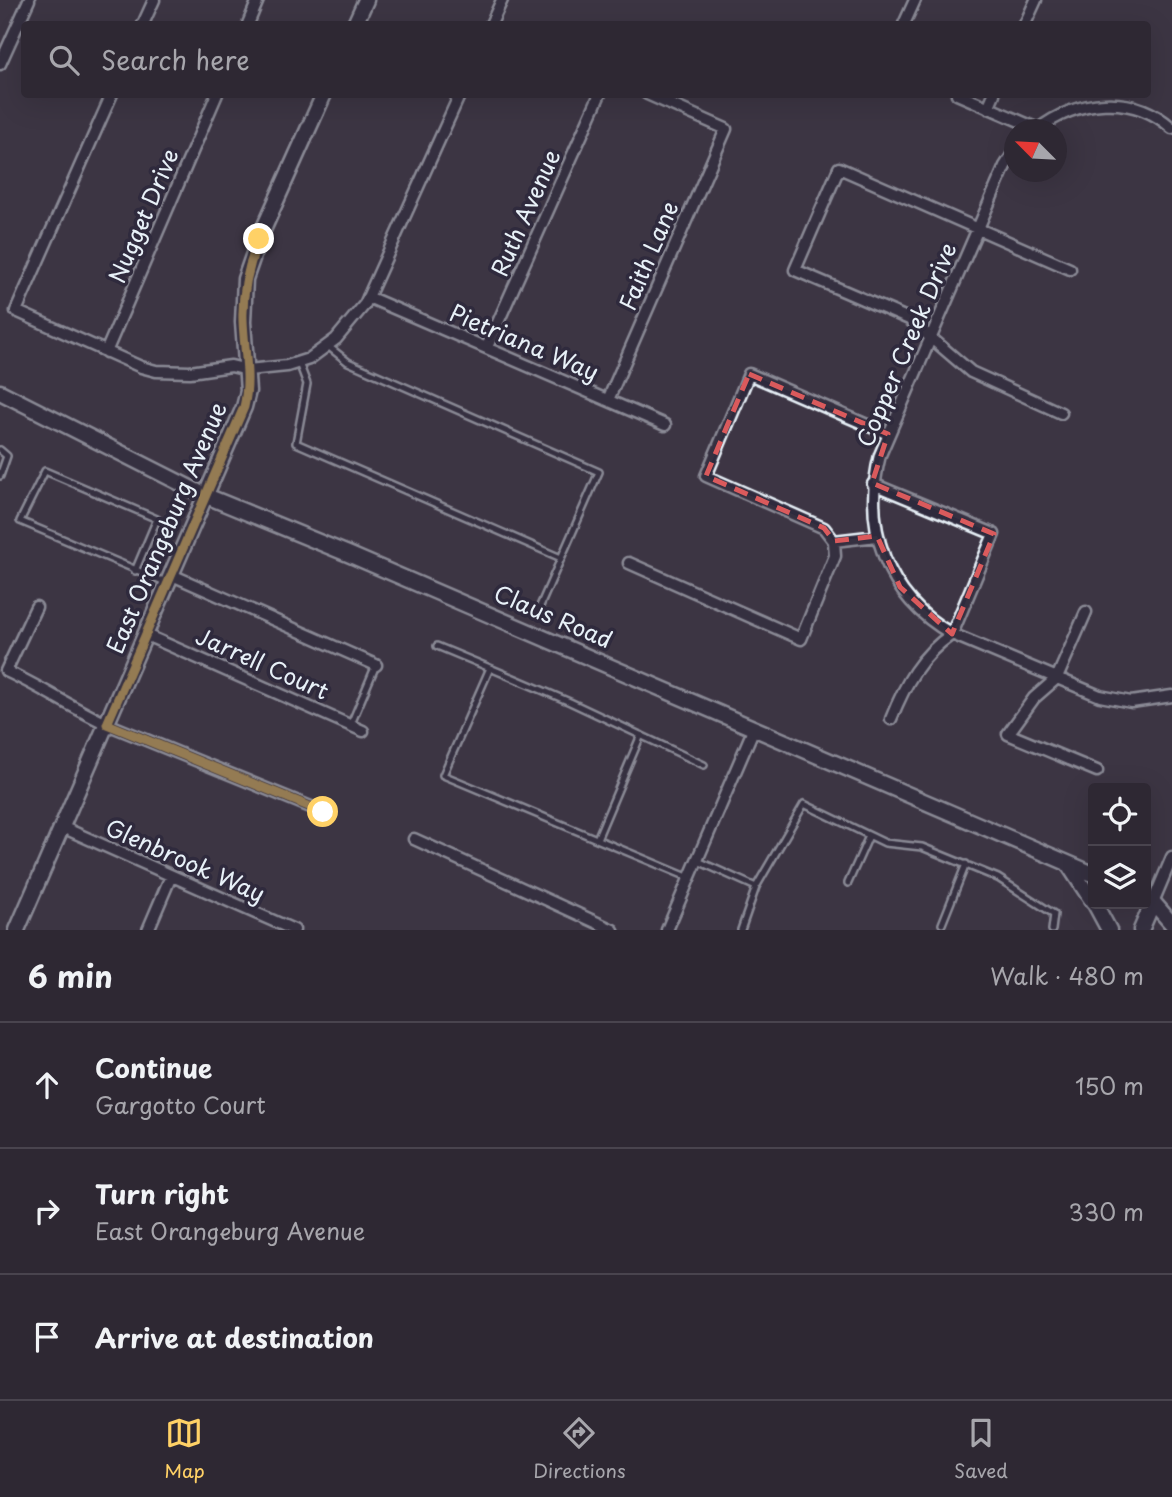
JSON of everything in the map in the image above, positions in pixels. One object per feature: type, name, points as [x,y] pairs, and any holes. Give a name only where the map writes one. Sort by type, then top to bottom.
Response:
[{"type":"main road","points":[[356,21],[366,0]]},
{"type":"main road","name":"East Orangeburg Avenue","points":[[17,930],[244,407],[248,391],[243,322],[245,279],[259,239],[322,98]]},
{"type":"main road","name":"Claus Road","points":[[0,392],[204,495],[1088,872]]},
{"type":"main road","points":[[1067,863],[1088,894]]},
{"type":"main road","points":[[1151,900],[1172,905]]},
{"type":"main road","points":[[1151,902],[1172,924]]},
{"type":"main road","points":[[1097,909],[1109,930]]},
{"type":"main road","points":[[1142,930],[1147,909]]},
{"type":"street","points":[[0,64],[29,0]]},
{"type":"street","points":[[144,21],[154,0]]},
{"type":"street","points":[[249,21],[258,0]]},
{"type":"street","points":[[492,21],[502,0]]},
{"type":"street","points":[[905,21],[915,0]]},
{"type":"street","points":[[1027,21],[1036,0]]},
{"type":"street","points":[[110,98],[16,311],[106,352],[156,371],[190,372],[231,366],[248,370],[299,363],[328,346],[355,319],[368,297],[458,98]]},
{"type":"street","name":"Nugget Drive","points":[[106,352],[215,98]]},
{"type":"street","name":"Ruth Avenue","points":[[487,347],[598,98]]},
{"type":"street","name":"Faith Lane","points":[[608,400],[726,129],[656,98]]},
{"type":"street","points":[[966,98],[1014,119]]},
{"type":"street","points":[[988,108],[992,98]]},
{"type":"street","points":[[1053,119],[1066,111],[1103,103],[1139,108],[1172,128]]},
{"type":"street","points":[[1061,413],[971,372],[909,319],[795,270],[839,168],[1070,270]]},
{"type":"street","name":"Copper Creek Drive","points":[[1004,173],[888,434],[873,484],[877,536],[882,555],[900,587],[930,620],[952,634],[1114,700],[1154,701],[1172,696]]},
{"type":"street","name":"Pietriana Way","points":[[368,297],[665,425]]},
{"type":"street","points":[[629,563],[801,639],[835,556],[834,541],[824,528],[706,476],[749,374],[888,434]]},
{"type":"street","points":[[873,484],[994,534],[952,634],[923,658],[912,673],[891,719]]},
{"type":"street","points":[[834,541],[877,536]]},
{"type":"street","points":[[170,579],[376,665]]},
{"type":"street","points":[[36,607],[6,671],[51,692],[79,711],[107,724],[323,812]]},
{"type":"street","points":[[1086,612],[1057,678],[1034,698],[1008,734],[1097,771]]},
{"type":"street","name":"Jarrell Court","points":[[146,635],[363,731]]},
{"type":"street","points":[[667,930],[754,728]]},
{"type":"street","name":"Glenbrook Way","points":[[62,827],[294,930]]},
{"type":"street","points":[[414,839],[613,930]]},
{"type":"street","points":[[1151,896],[1172,857]]},
{"type":"street","points":[[148,930],[171,876]]},
{"type":"lane","points":[[328,346],[348,362],[599,472],[537,613]]},
{"type":"lane","points":[[299,363],[307,384],[296,443],[561,558]]},
{"type":"lane","points":[[0,450],[7,456],[0,476]]},
{"type":"lane","points":[[135,571],[157,519],[45,471],[20,521],[135,571],[170,579]]},
{"type":"lane","points":[[437,646],[704,765]]},
{"type":"lane","points":[[351,724],[376,665]]},
{"type":"lane","points":[[490,668],[443,775],[690,878]]},
{"type":"lane","points":[[597,839],[641,735]]},
{"type":"lane","points":[[741,930],[756,887],[804,804],[885,843],[922,847],[998,878],[1054,914],[1052,930]]},
{"type":"lane","points":[[848,883],[869,836]]},
{"type":"lane","points":[[698,860],[756,887]]},
{"type":"lane","points":[[942,923],[966,864]]},
{"type":"highlighted area","points":[[749,374],[888,434],[872,483],[994,534],[952,634],[900,587],[877,536],[834,541],[824,528],[706,476]]},
{"type":"route","points":[[259,239],[245,279],[243,299],[248,370],[248,391],[244,407],[107,724],[323,812]]}]
